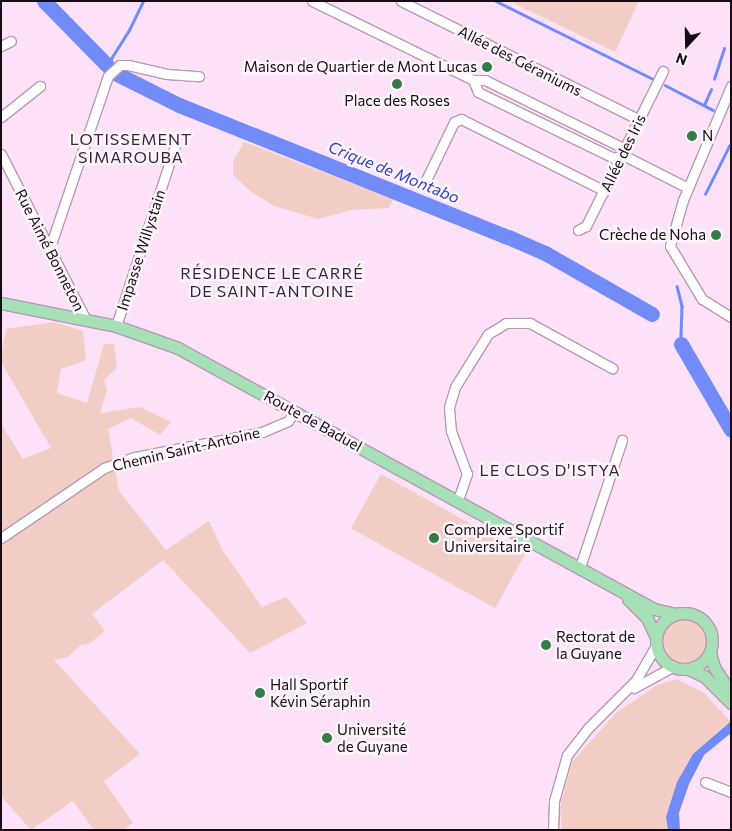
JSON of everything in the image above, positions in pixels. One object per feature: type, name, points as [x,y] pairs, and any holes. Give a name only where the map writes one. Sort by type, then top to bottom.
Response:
[{"type":"main road","name":"Route de Baduel","points":[[1,303],[116,326],[178,348],[580,566],[654,609],[675,614]]},
{"type":"main road","name":"Route de Baduel","points":[[607,582],[647,618],[656,642]]},
{"type":"main road","points":[[731,693],[714,667],[710,652],[712,637],[705,623],[696,616],[675,614],[664,620],[656,642],[662,659],[672,667],[688,669],[704,676],[731,703]]},
{"type":"main road","points":[[688,669],[701,663],[710,652]]},
{"type":"street","points":[[312,1],[472,80],[485,80],[620,146],[623,155],[688,188]]},
{"type":"street","name":"Allée des Géraniums","points":[[401,1],[640,120]]},
{"type":"street","points":[[1,46],[12,41]]},
{"type":"street","points":[[49,250],[108,76],[120,65],[128,65],[167,74],[199,76]]},
{"type":"street","name":"Allée des Iris","points":[[578,230],[586,226],[605,191],[663,71]]},
{"type":"street","points":[[472,80],[478,92],[614,158],[623,155]]},
{"type":"street","points":[[1,117],[40,86]]},
{"type":"street","points":[[731,86],[688,188],[670,246],[702,299],[731,317]]},
{"type":"street","points":[[426,180],[454,122],[460,119],[605,191]]},
{"type":"street","name":"Impasse Willystain","points":[[116,326],[175,146]]},
{"type":"street","name":"Rue Aimé Bonneton","points":[[3,160],[86,320]]},
{"type":"street","points":[[458,500],[467,474],[451,430],[449,407],[455,387],[488,334],[506,323],[530,323],[612,368]]},
{"type":"street","name":"Chemin Saint-Antoine","points":[[1,538],[104,468],[135,458],[262,432],[288,421],[295,411]]},
{"type":"street","points":[[580,566],[622,440]]},
{"type":"street","points":[[553,830],[559,777],[567,756],[580,737],[624,695],[642,673],[656,642]]},
{"type":"street","points":[[624,695],[672,667]]},
{"type":"street","points":[[704,782],[731,792]]},
{"type":"shaded area","points":[[509,1],[639,1],[615,52]]},
{"type":"shaded area","points":[[244,142],[393,199],[389,208],[351,210],[318,219],[274,206],[250,191],[233,175],[233,162]]},
{"type":"shaded area","points":[[55,322],[83,331],[86,360],[61,369],[57,393],[87,403],[104,344],[114,344],[117,368],[104,380],[107,390],[100,413],[140,407],[171,422],[160,435],[131,418],[108,429],[119,491],[166,550],[209,521],[223,551],[262,607],[286,597],[307,623],[250,653],[163,560],[92,614],[105,631],[89,644],[81,645],[68,657],[54,660],[140,754],[104,781],[133,823],[123,830],[94,830],[73,801],[31,830],[1,796],[1,424],[23,459],[51,448],[1,362],[1,357],[6,329]]},
{"type":"shaded area","name":"Complexe Sportif Universitaire","points":[[381,474],[525,554],[495,608],[351,528]]},
{"type":"shaded area","points":[[683,618],[696,622],[702,628],[706,641],[702,654],[696,660],[683,664],[670,660],[664,654],[660,641],[664,628],[670,622]]},
{"type":"shaded area","points":[[677,679],[703,692],[730,721],[693,754],[677,782],[666,817],[668,830],[562,830],[560,807],[572,762],[616,713],[657,685]]},
{"type":"water","points":[[731,721],[731,733],[704,755],[689,784],[679,813],[680,830],[668,830],[666,817],[677,782],[693,754]]},
{"type":"waterway","name":"Crique de Montabo","points":[[44,1],[107,65]]},
{"type":"waterway","points":[[107,65],[129,30],[143,1]]},
{"type":"waterway","points":[[496,1],[653,79]]},
{"type":"waterway","points":[[714,79],[724,49]]},
{"type":"waterway","name":"Crique de Montabo","points":[[117,74],[179,105],[545,253],[652,314]]},
{"type":"waterway","points":[[665,85],[713,110]]},
{"type":"waterway","points":[[704,105],[711,89]]},
{"type":"waterway","points":[[705,194],[729,146]]},
{"type":"waterway","points":[[677,286],[682,306],[681,344]]},
{"type":"waterway","name":"Crique de Montabo","points":[[681,344],[731,430]]},
{"type":"place","name":"Maison de Quartier de Mont Lucas","points":[[487,67]]},
{"type":"place","name":"Place des Roses","points":[[397,84]]},
{"type":"place","name":"N","points":[[692,136]]},
{"type":"place","name":"Crèche de Noha","points":[[716,235]]},
{"type":"place","name":"Complexe Sportif Universitaire","points":[[434,538]]},
{"type":"place","name":"Rectorat de la Guyane","points":[[546,645]]},
{"type":"place","name":"Hall Sportif Kévin Séraphin","points":[[260,693]]},
{"type":"place","name":"Université de Guyane","points":[[327,738]]},
{"type":"district","name":"LOTISSEMENT SIMAROUBA","points":[[131,148]]},
{"type":"district","name":"RÉSIDENCE LE CARRÉ DE SAINT-ANTOINE","points":[[272,282]]},
{"type":"district","name":"LE CLOS D'ISTYA","points":[[550,470]]}]
